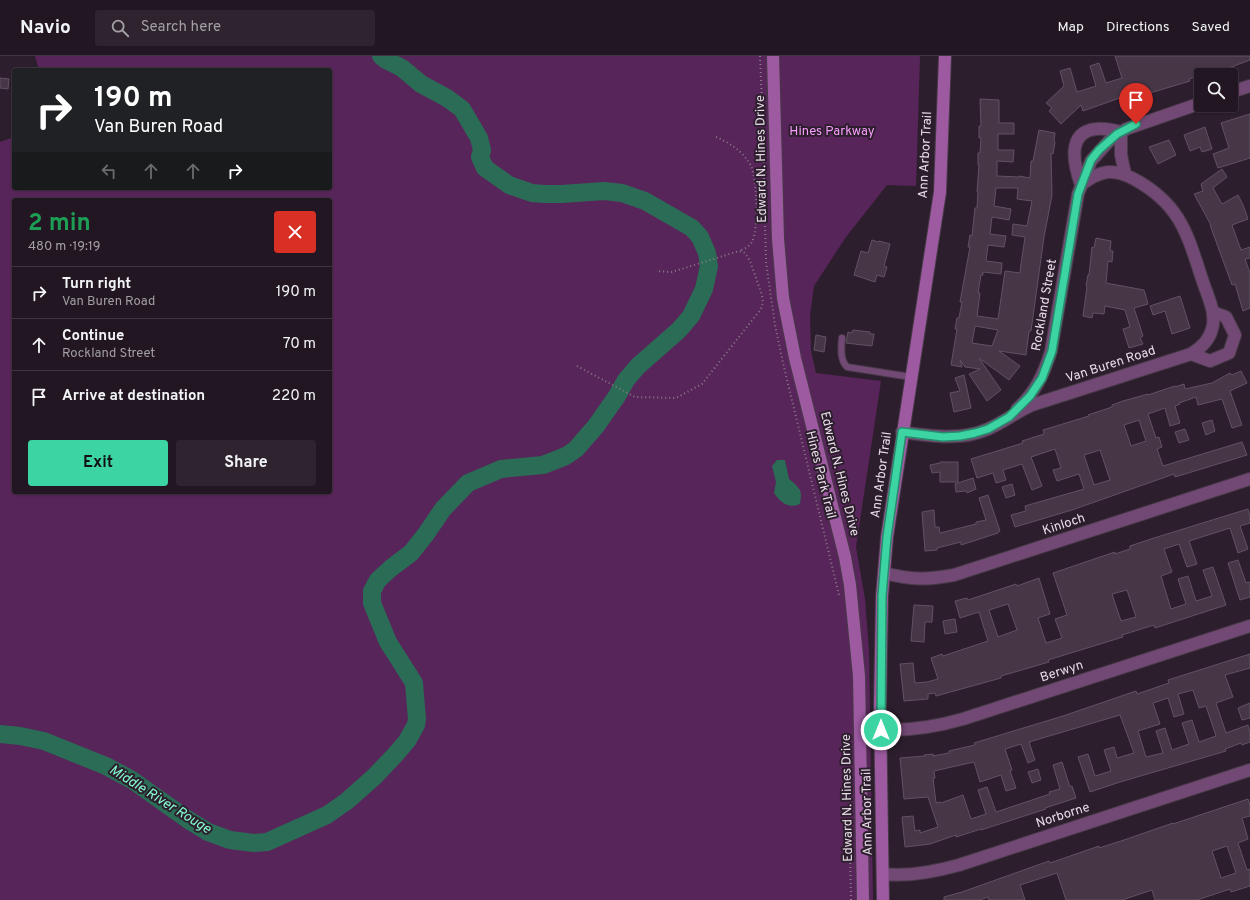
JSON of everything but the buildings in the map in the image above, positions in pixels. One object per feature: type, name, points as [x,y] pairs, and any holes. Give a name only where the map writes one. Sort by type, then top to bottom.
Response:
[{"type":"street","name":"Edward N. Hines Drive","points":[[773,56],[778,239],[783,298],[795,358],[845,558],[856,634],[859,676],[863,900]]},
{"type":"street","name":"Ann Arbor Trail","points":[[883,900],[881,730],[882,596],[887,537],[902,432],[940,192],[945,56]]},
{"type":"street","points":[[1238,90],[1250,86]]},
{"type":"street","name":"Rockland Street","points":[[1009,417],[1036,388],[1042,378],[1052,351],[1078,194],[1091,160],[1109,141],[1121,132],[1136,124],[1194,104]]},
{"type":"street","name":"Rockland Street","points":[[1081,185],[1077,172],[1074,149],[1080,136],[1098,128],[1121,132]]},
{"type":"street","points":[[1081,185],[1093,176],[1108,172],[1125,174],[1121,155],[1121,132]]},
{"type":"street","name":"Van Buren Road","points":[[902,432],[943,437],[960,436],[988,429],[1020,410],[1032,405],[1191,354],[1205,344],[1214,321],[1213,312],[1190,241],[1177,216],[1167,203],[1158,194],[1125,174]]},
{"type":"street","points":[[1191,354],[1210,361],[1229,353],[1235,335],[1226,317],[1213,312]]},
{"type":"street","name":"Kinloch","points":[[884,573],[906,578],[919,579],[939,578],[954,575],[1250,479]]},
{"type":"street","name":"Berwyn","points":[[881,730],[913,730],[963,719],[1250,626]]},
{"type":"street","name":"Norborne","points":[[882,874],[896,876],[939,871],[1250,770]]},
{"type":"lane","points":[[842,338],[841,351],[844,364],[847,367],[911,377]]},
{"type":"path","points":[[760,56],[762,102]]},
{"type":"path","points":[[656,271],[672,272],[696,265],[739,251],[747,247],[752,242],[756,226],[756,195],[751,166],[742,153],[731,144],[716,137]]},
{"type":"path","name":"Hines Park Trail","points":[[763,142],[766,262],[775,325],[840,601]]},
{"type":"path","points":[[577,366],[634,397],[676,398],[702,384],[761,309],[763,302],[750,261],[745,254],[739,251]]},
{"type":"path","points":[[849,794],[851,900]]},
{"type":"green space","name":"Hines Parkway","points":[[35,56],[920,56],[916,186],[887,185],[846,237],[814,286],[810,316],[811,351],[816,373],[881,381],[856,547],[865,599],[869,652],[873,900],[0,900],[0,142],[12,138],[12,190],[332,190],[332,68],[38,68]]},
{"type":"shaded area","points":[[777,460],[785,460],[789,479],[800,490],[800,504],[792,506],[786,504],[779,500],[774,493],[776,482],[772,466]]},
{"type":"waterway","name":"Middle River Rouge","points":[[0,734],[44,741],[106,766],[132,780],[208,832],[230,840],[254,843],[267,842],[327,815],[347,801],[374,777],[407,741],[416,725],[417,719],[414,683],[388,642],[372,603],[372,591],[378,580],[411,553],[443,509],[468,483],[501,469],[543,465],[566,456],[576,449],[596,426],[617,396],[626,380],[638,366],[679,330],[691,316],[704,289],[709,266],[707,253],[700,237],[692,228],[645,201],[622,193],[604,191],[544,194],[532,193],[509,185],[485,168],[480,157],[482,150],[479,138],[462,109],[447,98],[421,84],[402,68],[381,56]]},
{"type":"route","points":[[881,730],[882,596],[887,537],[902,432],[943,437],[975,433],[988,429],[1009,417],[1030,396],[1042,378],[1052,351],[1078,194],[1091,160],[1099,150],[1117,134],[1136,124]]}]
